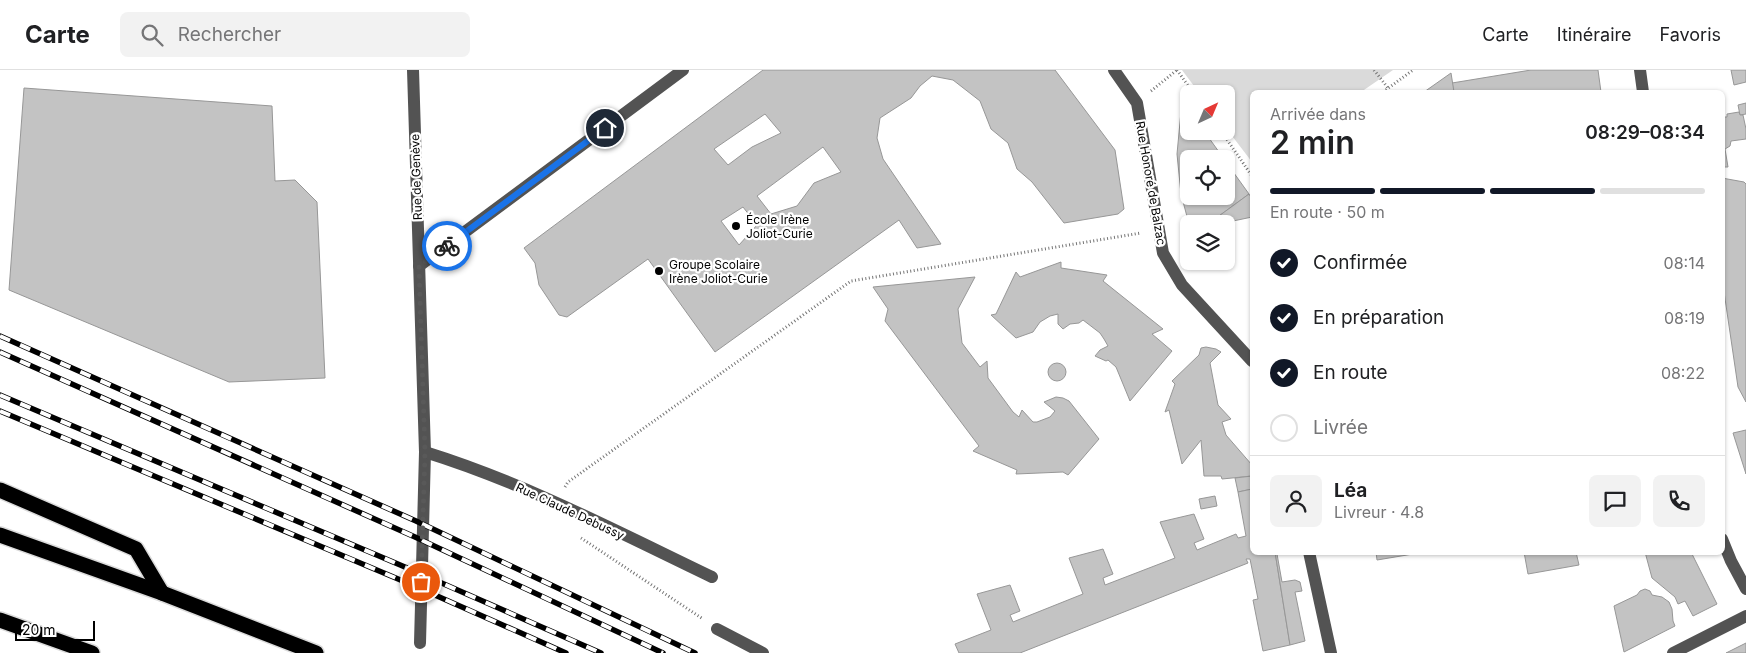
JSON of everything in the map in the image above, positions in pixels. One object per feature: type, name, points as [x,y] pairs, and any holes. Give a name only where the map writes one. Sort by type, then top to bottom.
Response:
[{"type":"highway","points":[[0,490],[136,549],[162,593]]},
{"type":"highway","points":[[0,535],[162,593],[316,653]]},
{"type":"highway","points":[[0,620],[92,653]]},
{"type":"street","name":"Rue de Genève","points":[[413,70],[425,452],[420,643]]},
{"type":"street","points":[[419,266],[682,70]]},
{"type":"street","name":"Rue Honoré de Balzac","points":[[1114,70],[1137,103],[1163,253],[1182,285],[1250,359]]},
{"type":"street","points":[[1640,70],[1642,90]]},
{"type":"street","name":"Rue Claude Debussy","points":[[425,452],[454,461],[553,501],[712,578]]},
{"type":"street","points":[[1725,547],[1746,589]]},
{"type":"street","points":[[1310,555],[1331,653]]},
{"type":"street","points":[[1673,653],[1746,616]]},
{"type":"street","points":[[717,629],[762,653]]},
{"type":"path","points":[[1137,103],[1177,70],[1188,85]]},
{"type":"path","points":[[1374,70],[1388,88]]},
{"type":"path","points":[[1386,90],[1413,70]]},
{"type":"path","points":[[1226,140],[1250,173]]},
{"type":"path","points":[[553,501],[568,482],[850,281],[1159,230]]},
{"type":"path","points":[[575,534],[717,629]]},
{"type":"shaded area","points":[[1182,70],[1393,70],[1364,90],[1250,90],[1250,159],[1235,140],[1235,85],[1193,85]]},
{"type":"building","points":[[763,70],[1055,70],[1115,150],[1124,209],[1118,214],[1064,223],[1032,182],[1017,169],[1008,143],[991,129],[980,101],[953,80],[932,76],[920,86],[911,98],[880,118],[877,138],[883,159],[941,244],[917,248],[899,220],[715,352],[648,259],[567,317],[559,315],[539,285],[535,263],[524,248]],"holes":[[[765,114],[781,133],[752,147],[728,165],[714,149]],[[823,147],[841,172],[814,183],[797,206],[771,214],[757,196]],[[743,207],[757,225],[739,245],[721,221]]]},
{"type":"building","points":[[1531,70],[1598,70],[1601,90],[1454,90],[1452,83]]},
{"type":"building","points":[[1731,70],[1746,70],[1746,82],[1734,85]]},
{"type":"building","points":[[1451,73],[1454,90],[1427,90]]},
{"type":"building","points":[[24,88],[272,106],[275,181],[295,180],[317,202],[325,378],[229,382],[9,290]]},
{"type":"building","points":[[1746,103],[1746,114],[1740,115],[1738,105]]},
{"type":"building","points":[[1739,112],[1740,115],[1743,115],[1746,139],[1731,141],[1730,146],[1725,149],[1725,117],[1727,117],[1727,114]]},
{"type":"building","points":[[1180,122],[1180,140],[1210,140],[1218,150],[1180,150],[1180,184],[1177,154]]},
{"type":"building","points":[[1725,149],[1728,167],[1725,167]]},
{"type":"building","points":[[1235,175],[1249,194],[1235,204]]},
{"type":"building","points":[[1725,179],[1746,184],[1746,402],[1738,387],[1725,298]]},
{"type":"building","points":[[1249,194],[1250,217],[1235,221],[1235,215],[1220,215]]},
{"type":"building","points":[[1184,205],[1234,205],[1220,215],[1187,215]]},
{"type":"building","points":[[1061,262],[1061,268],[1107,275],[1103,281],[1163,329],[1152,334],[1172,351],[1130,401],[1116,367],[1108,360],[1106,361],[1095,356],[1100,350],[1108,346],[1104,339],[1100,333],[1083,320],[1079,323],[1070,324],[1063,329],[1058,324],[1058,314],[1050,316],[1040,322],[1033,332],[1016,338],[991,315],[996,314],[1016,272],[1020,277]]},
{"type":"building","points":[[975,277],[958,309],[962,343],[980,367],[987,361],[988,378],[1013,412],[1019,417],[1022,410],[1033,422],[1037,422],[1050,417],[1055,411],[1044,402],[1056,397],[1063,398],[1069,401],[1099,439],[1068,475],[1063,472],[1016,474],[1017,470],[973,451],[979,446],[885,321],[888,309],[873,287]]},
{"type":"building","points":[[1201,348],[1216,349],[1221,352],[1210,363],[1218,405],[1231,419],[1222,422],[1226,435],[1250,463],[1250,476],[1222,479],[1221,476],[1204,476],[1201,440],[1182,464],[1169,410],[1165,412],[1175,384],[1172,381],[1199,355]]},
{"type":"building","points":[[1057,363],[1063,366],[1066,372],[1063,378],[1057,381],[1051,378],[1048,372],[1051,366]]},
{"type":"building","points":[[1746,430],[1746,474],[1733,433]]},
{"type":"building","points":[[1250,476],[1250,489],[1238,492],[1235,478]]},
{"type":"building","points":[[1250,489],[1250,555],[1275,555],[1290,645],[1263,651],[1253,600],[1258,599],[1250,559],[1246,559],[1248,563],[1020,653],[959,653],[955,644],[991,630],[977,594],[1010,585],[1020,611],[1010,615],[1013,622],[1083,594],[1069,558],[1103,549],[1113,574],[1103,578],[1105,585],[1175,558],[1160,522],[1194,514],[1204,539],[1194,543],[1197,550],[1236,534],[1238,538],[1246,536],[1238,492]]},
{"type":"building","points":[[1215,496],[1217,506],[1201,509],[1199,499]]},
{"type":"building","points":[[1275,555],[1277,555],[1282,582],[1295,580],[1300,582],[1302,591],[1295,592],[1305,641],[1290,645]]},
{"type":"building","points":[[1376,555],[1407,555],[1377,560]]},
{"type":"building","points":[[1525,555],[1577,555],[1579,565],[1528,574]]},
{"type":"building","points":[[1646,555],[1692,555],[1717,604],[1693,616],[1685,601],[1678,604],[1675,597],[1652,578]]},
{"type":"building","points":[[1645,589],[1650,591],[1652,595],[1662,597],[1669,602],[1675,626],[1624,652],[1614,606]]},
{"type":"building","points":[[1746,643],[1746,653],[1726,653]]},
{"type":"railway","points":[[0,336],[416,521],[695,653]]},
{"type":"railway","points":[[0,352],[415,537],[663,653]]},
{"type":"railway","points":[[0,395],[412,570],[601,653]]},
{"type":"railway","points":[[0,411],[410,584],[566,653]]},
{"type":"way so far","points":[[421,582],[425,452],[419,266],[447,246]]},
{"type":"place","name":"École Irène Joliot-Curie","points":[[736,226]]},
{"type":"place","name":"Groupe Scolaire Irène Joliot-Curie","points":[[659,271]]},
{"type":"route","points":[[447,246],[605,128]]}]
